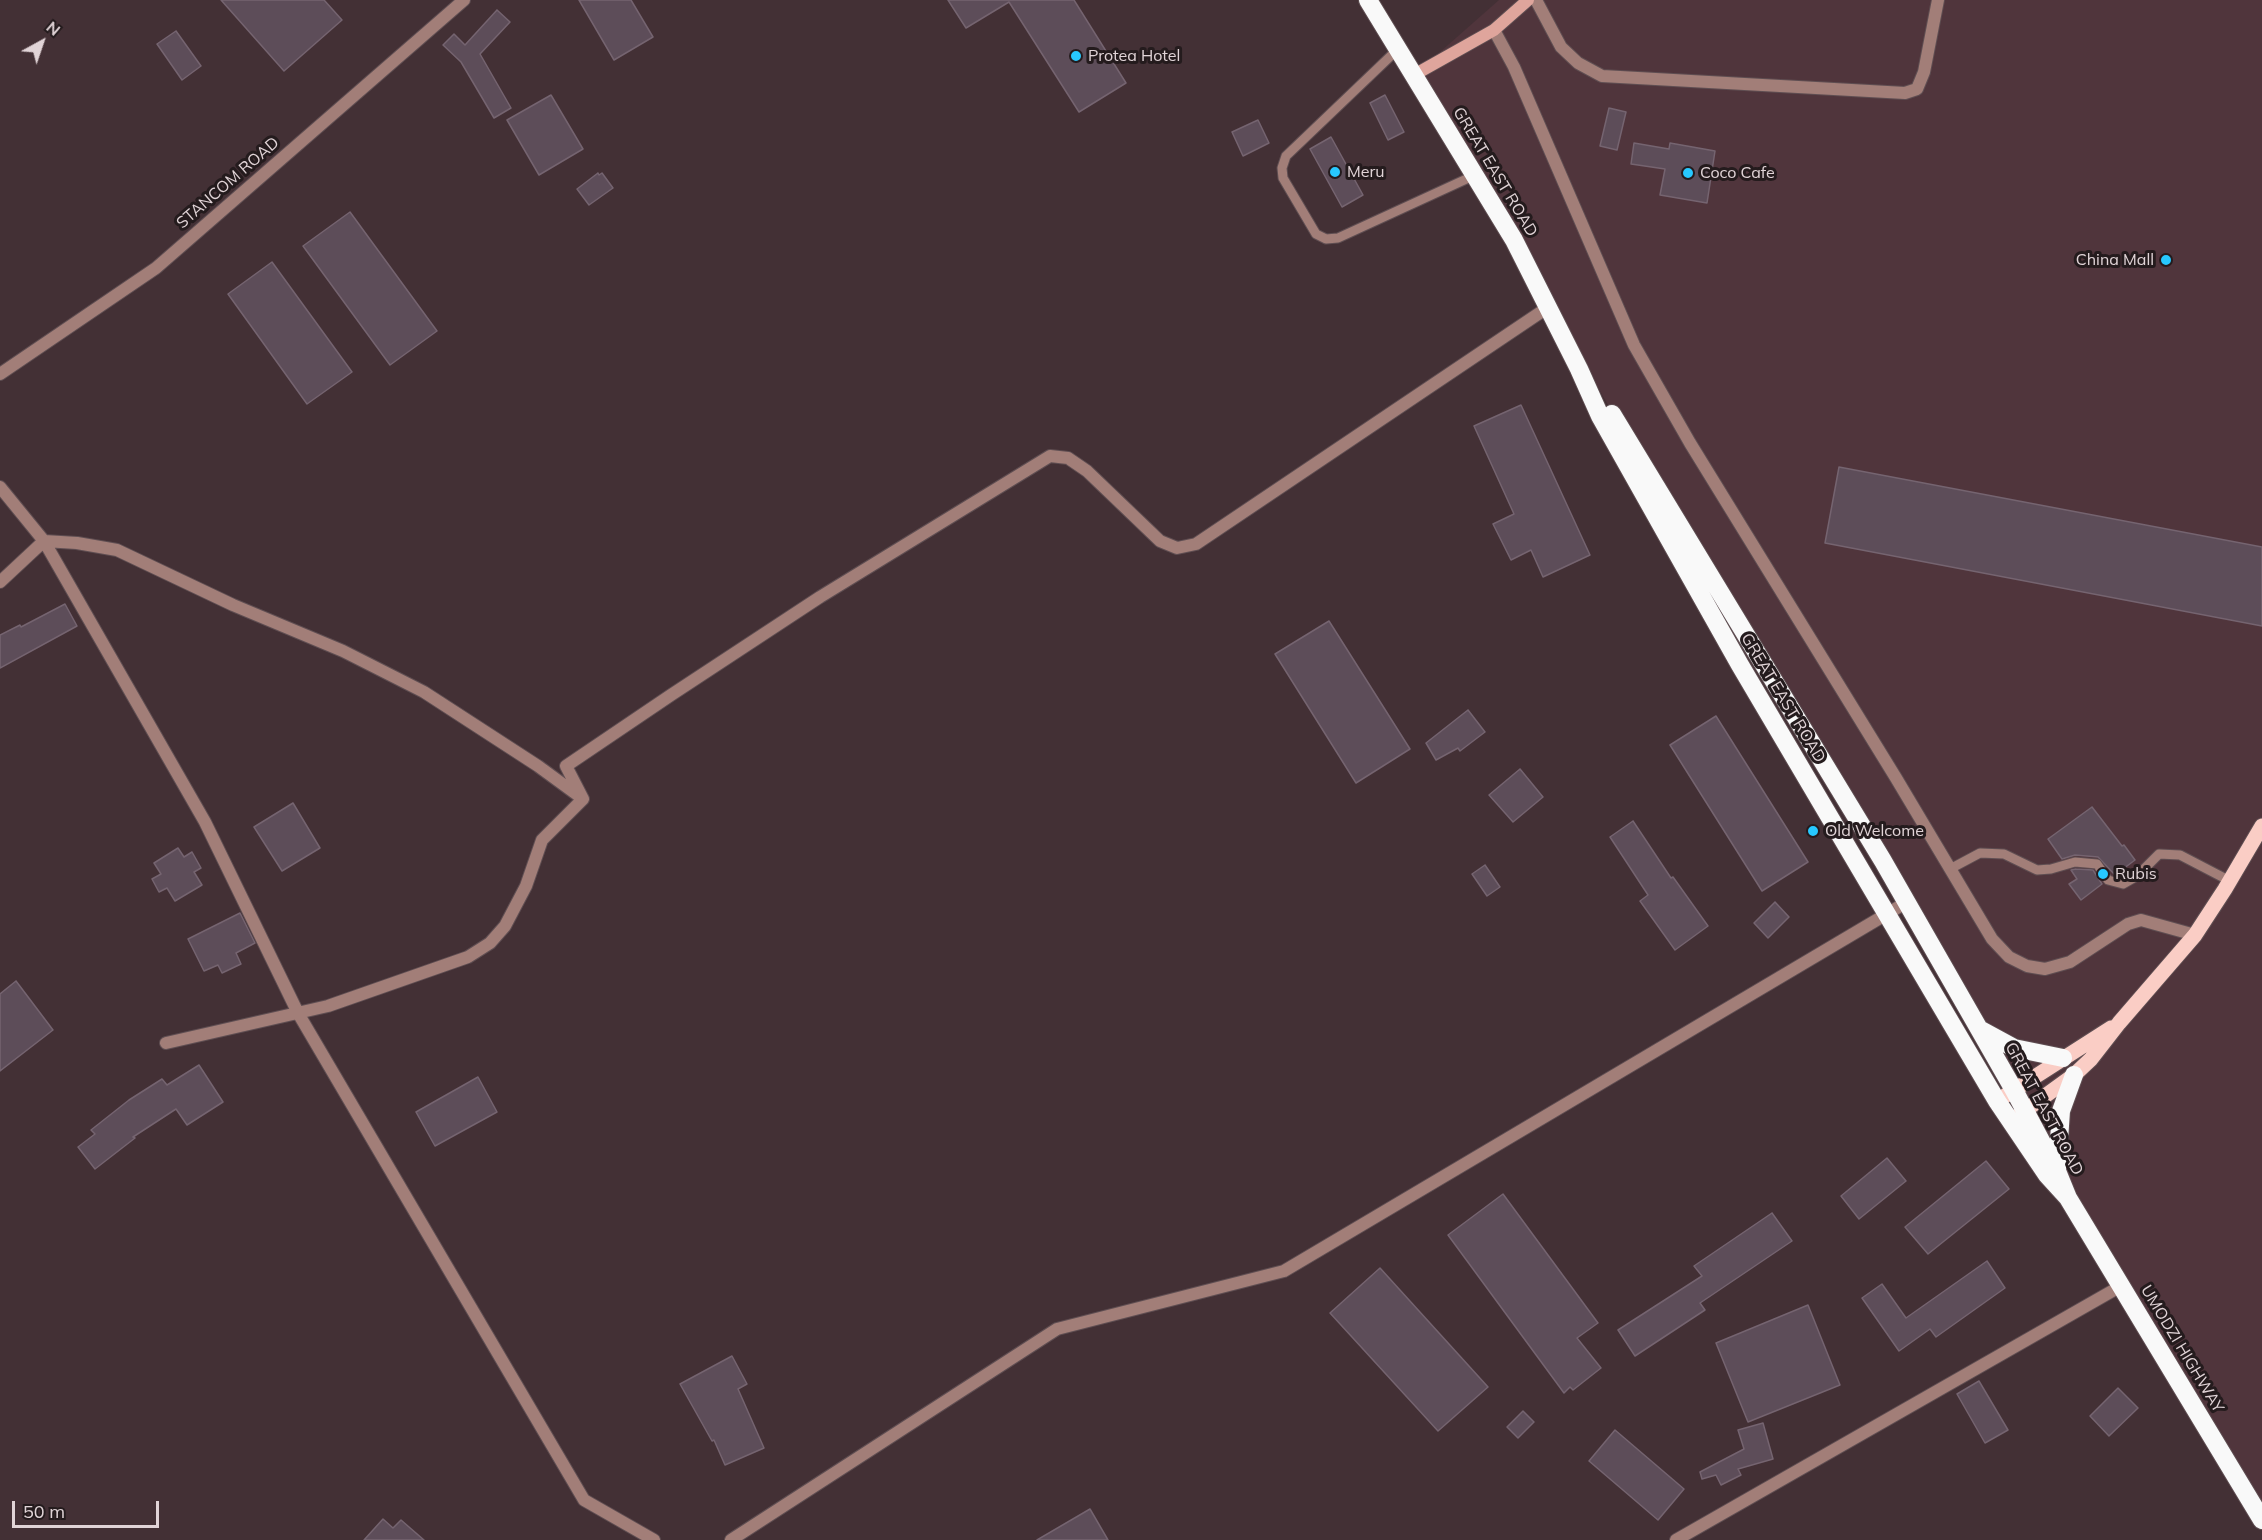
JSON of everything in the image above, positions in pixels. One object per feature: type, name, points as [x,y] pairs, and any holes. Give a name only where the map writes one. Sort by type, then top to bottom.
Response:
[{"type":"highway","name":"GREAT EAST ROAD","points":[[1368,0],[1514,240],[1600,416],[1740,665],[1888,912],[1997,1101],[2017,1116],[2057,1171],[2068,1198]]},
{"type":"highway","name":"GREAT EAST ROAD","points":[[1579,369],[1626,436],[1907,902],[2014,1090],[2017,1116],[2046,1175],[2068,1198]]},
{"type":"highway","points":[[1979,1029],[2014,1048],[2063,1058]]},
{"type":"highway","points":[[2057,1171],[2061,1112],[2074,1075]]},
{"type":"highway","name":"UMODZI HIGHWAY","points":[[2068,1198],[2262,1520]]},
{"type":"main road","points":[[2017,1116],[2074,1075],[2091,1059],[2195,935],[2262,826]]},
{"type":"main road","points":[[1997,1101],[2119,1023]]},
{"type":"street","name":"STANCOM ROAD","points":[[0,374],[156,268],[464,0]]},
{"type":"street","points":[[1414,75],[1494,30],[1528,0]]},
{"type":"street","points":[[1536,0],[1561,47],[1578,63],[1602,76],[1905,93],[1917,89],[1924,72],[1938,0]]},
{"type":"street","points":[[1494,30],[1514,67],[1634,345],[1696,453],[1992,939],[2009,957],[2027,966],[2045,969],[2070,962],[2128,924],[2141,920],[2195,935]]},
{"type":"street","points":[[583,799],[566,766],[820,597],[1050,456],[1068,458],[1087,471],[1160,541],[1177,548],[1196,543],[1547,308]]},
{"type":"street","points":[[0,487],[44,541],[206,822],[298,1013],[584,1500],[654,1540]]},
{"type":"street","points":[[0,582],[44,541],[77,543],[117,550],[234,605],[343,651],[424,692],[538,766],[583,799]]},
{"type":"street","points":[[166,1044],[328,1006],[468,957],[490,943],[505,926],[526,886],[542,840],[583,799]]},
{"type":"street","points":[[731,1540],[1057,1329],[1284,1271],[1907,902]]},
{"type":"street","points":[[1676,1540],[2121,1286]]},
{"type":"lane","points":[[1398,49],[1286,156],[1282,178],[1316,234],[1326,239],[1338,238],[1473,176]]},
{"type":"lane","points":[[1950,869],[1980,853],[2004,854],[2037,870],[2051,869],[2075,861],[2097,864],[2108,880],[2123,884],[2137,876],[2159,854],[2180,855],[2230,881]]},
{"type":"shaded area","points":[[1499,0],[2262,0],[2262,1516],[1414,75]]},
{"type":"building","points":[[221,0],[324,0],[342,20],[284,71]]},
{"type":"building","points":[[579,0],[631,0],[653,37],[614,60]]},
{"type":"building","name":"Protea Hotel","points":[[948,0],[1074,0],[1126,83],[1079,112],[1009,2],[966,28]]},
{"type":"building","points":[[497,10],[510,22],[480,54],[511,108],[494,118],[461,62],[443,45],[454,34],[465,45]]},
{"type":"building","points":[[176,31],[201,66],[182,80],[157,44]]},
{"type":"building","points":[[551,95],[583,149],[539,175],[507,120]]},
{"type":"building","points":[[1385,95],[1404,132],[1388,140],[1370,103]]},
{"type":"building","points":[[1609,108],[1626,112],[1617,150],[1600,146]]},
{"type":"building","points":[[1258,120],[1269,143],[1243,156],[1232,132]]},
{"type":"building","points":[[1331,137],[1363,195],[1342,207],[1310,149]]},
{"type":"building","name":"Coco Cafe","points":[[1634,143],[1669,149],[1670,143],[1715,151],[1707,203],[1660,195],[1665,169],[1631,164]]},
{"type":"building","points":[[598,173],[599,175],[602,173],[613,188],[589,205],[577,189]]},
{"type":"building","points":[[350,212],[437,331],[390,365],[303,246]]},
{"type":"building","points":[[272,262],[352,372],[307,404],[228,294]]},
{"type":"building","points":[[1521,405],[1590,555],[1543,577],[1531,550],[1511,560],[1493,524],[1514,514],[1474,426]]},
{"type":"building","points":[[1839,467],[2262,547],[2262,626],[1825,543]]},
{"type":"building","points":[[65,604],[77,626],[0,668],[0,635],[20,625],[21,627]]},
{"type":"building","points":[[1329,621],[1410,749],[1356,783],[1275,654]]},
{"type":"building","points":[[1468,710],[1485,732],[1460,751],[1458,748],[1436,760],[1426,743]]},
{"type":"building","points":[[1716,716],[1808,862],[1762,891],[1670,745]]},
{"type":"building","points":[[1520,769],[1543,797],[1513,822],[1489,795]]},
{"type":"building","points":[[293,803],[320,848],[282,871],[254,827]]},
{"type":"building","points":[[2092,807],[2135,860],[2115,875],[2098,857],[2075,855],[2062,859],[2048,839]]},
{"type":"building","points":[[1633,821],[1671,878],[1673,877],[1708,926],[1675,950],[1640,901],[1648,895],[1610,837]]},
{"type":"building","points":[[178,848],[184,857],[192,852],[201,868],[194,872],[202,885],[175,901],[167,888],[159,892],[152,879],[161,874],[154,863]]},
{"type":"building","points":[[1485,865],[1500,887],[1487,896],[1472,874]]},
{"type":"building","points":[[2071,870],[2093,870],[2102,884],[2081,900],[2069,884],[2077,879]]},
{"type":"building","points":[[1775,902],[1789,917],[1768,938],[1754,923]]},
{"type":"building","points":[[240,913],[255,943],[236,953],[241,964],[222,973],[218,965],[204,971],[188,939]]},
{"type":"building","points":[[16,981],[53,1030],[0,1071],[0,994]]},
{"type":"building","points":[[199,1065],[223,1102],[187,1125],[176,1109],[133,1137],[135,1138],[95,1169],[78,1147],[95,1134],[91,1130],[129,1100],[162,1079],[167,1085]]},
{"type":"building","points":[[478,1077],[497,1112],[435,1146],[416,1112]]},
{"type":"building","points":[[1887,1158],[1906,1181],[1859,1219],[1841,1196]]},
{"type":"building","points":[[1986,1161],[2009,1189],[1928,1254],[1905,1227]]},
{"type":"building","points":[[1503,1194],[1598,1323],[1577,1338],[1601,1368],[1573,1390],[1570,1387],[1564,1393],[1448,1235]]},
{"type":"building","points":[[1772,1213],[1792,1241],[1700,1303],[1705,1310],[1635,1356],[1618,1330],[1702,1276],[1694,1266]]},
{"type":"building","points":[[1987,1261],[2005,1288],[1936,1337],[1930,1329],[1899,1351],[1862,1298],[1882,1284],[1906,1318]]},
{"type":"building","points":[[1380,1268],[1488,1387],[1438,1431],[1330,1313]]},
{"type":"building","points":[[1808,1305],[1840,1385],[1748,1422],[1716,1343]]},
{"type":"building","points":[[732,1356],[747,1384],[738,1389],[764,1448],[725,1465],[714,1440],[712,1441],[680,1384]]},
{"type":"building","points":[[1979,1381],[2008,1430],[1985,1443],[1957,1394]]},
{"type":"building","points":[[2118,1388],[2138,1408],[2109,1436],[2090,1416]]},
{"type":"building","points":[[1523,1411],[1534,1422],[1518,1438],[1507,1427]]},
{"type":"building","points":[[1763,1423],[1773,1459],[1738,1469],[1741,1475],[1721,1485],[1716,1475],[1702,1479],[1700,1472],[1744,1449],[1738,1430]]},
{"type":"building","points":[[1615,1430],[1684,1489],[1658,1520],[1589,1461]]},
{"type":"building","points":[[1090,1509],[1108,1540],[1037,1540]]},
{"type":"building","points":[[383,1519],[393,1528],[401,1520],[424,1540],[364,1540]]},
{"type":"place","name":"Protea Hotel","points":[[1076,56]]},
{"type":"place","name":"Meru","points":[[1335,172]]},
{"type":"place","name":"Coco Cafe","points":[[1688,173]]},
{"type":"place","name":"China Mall","points":[[2166,260]]},
{"type":"place","name":"Old Welcome","points":[[1813,831]]},
{"type":"place","name":"Rubis","points":[[2103,874]]}]
